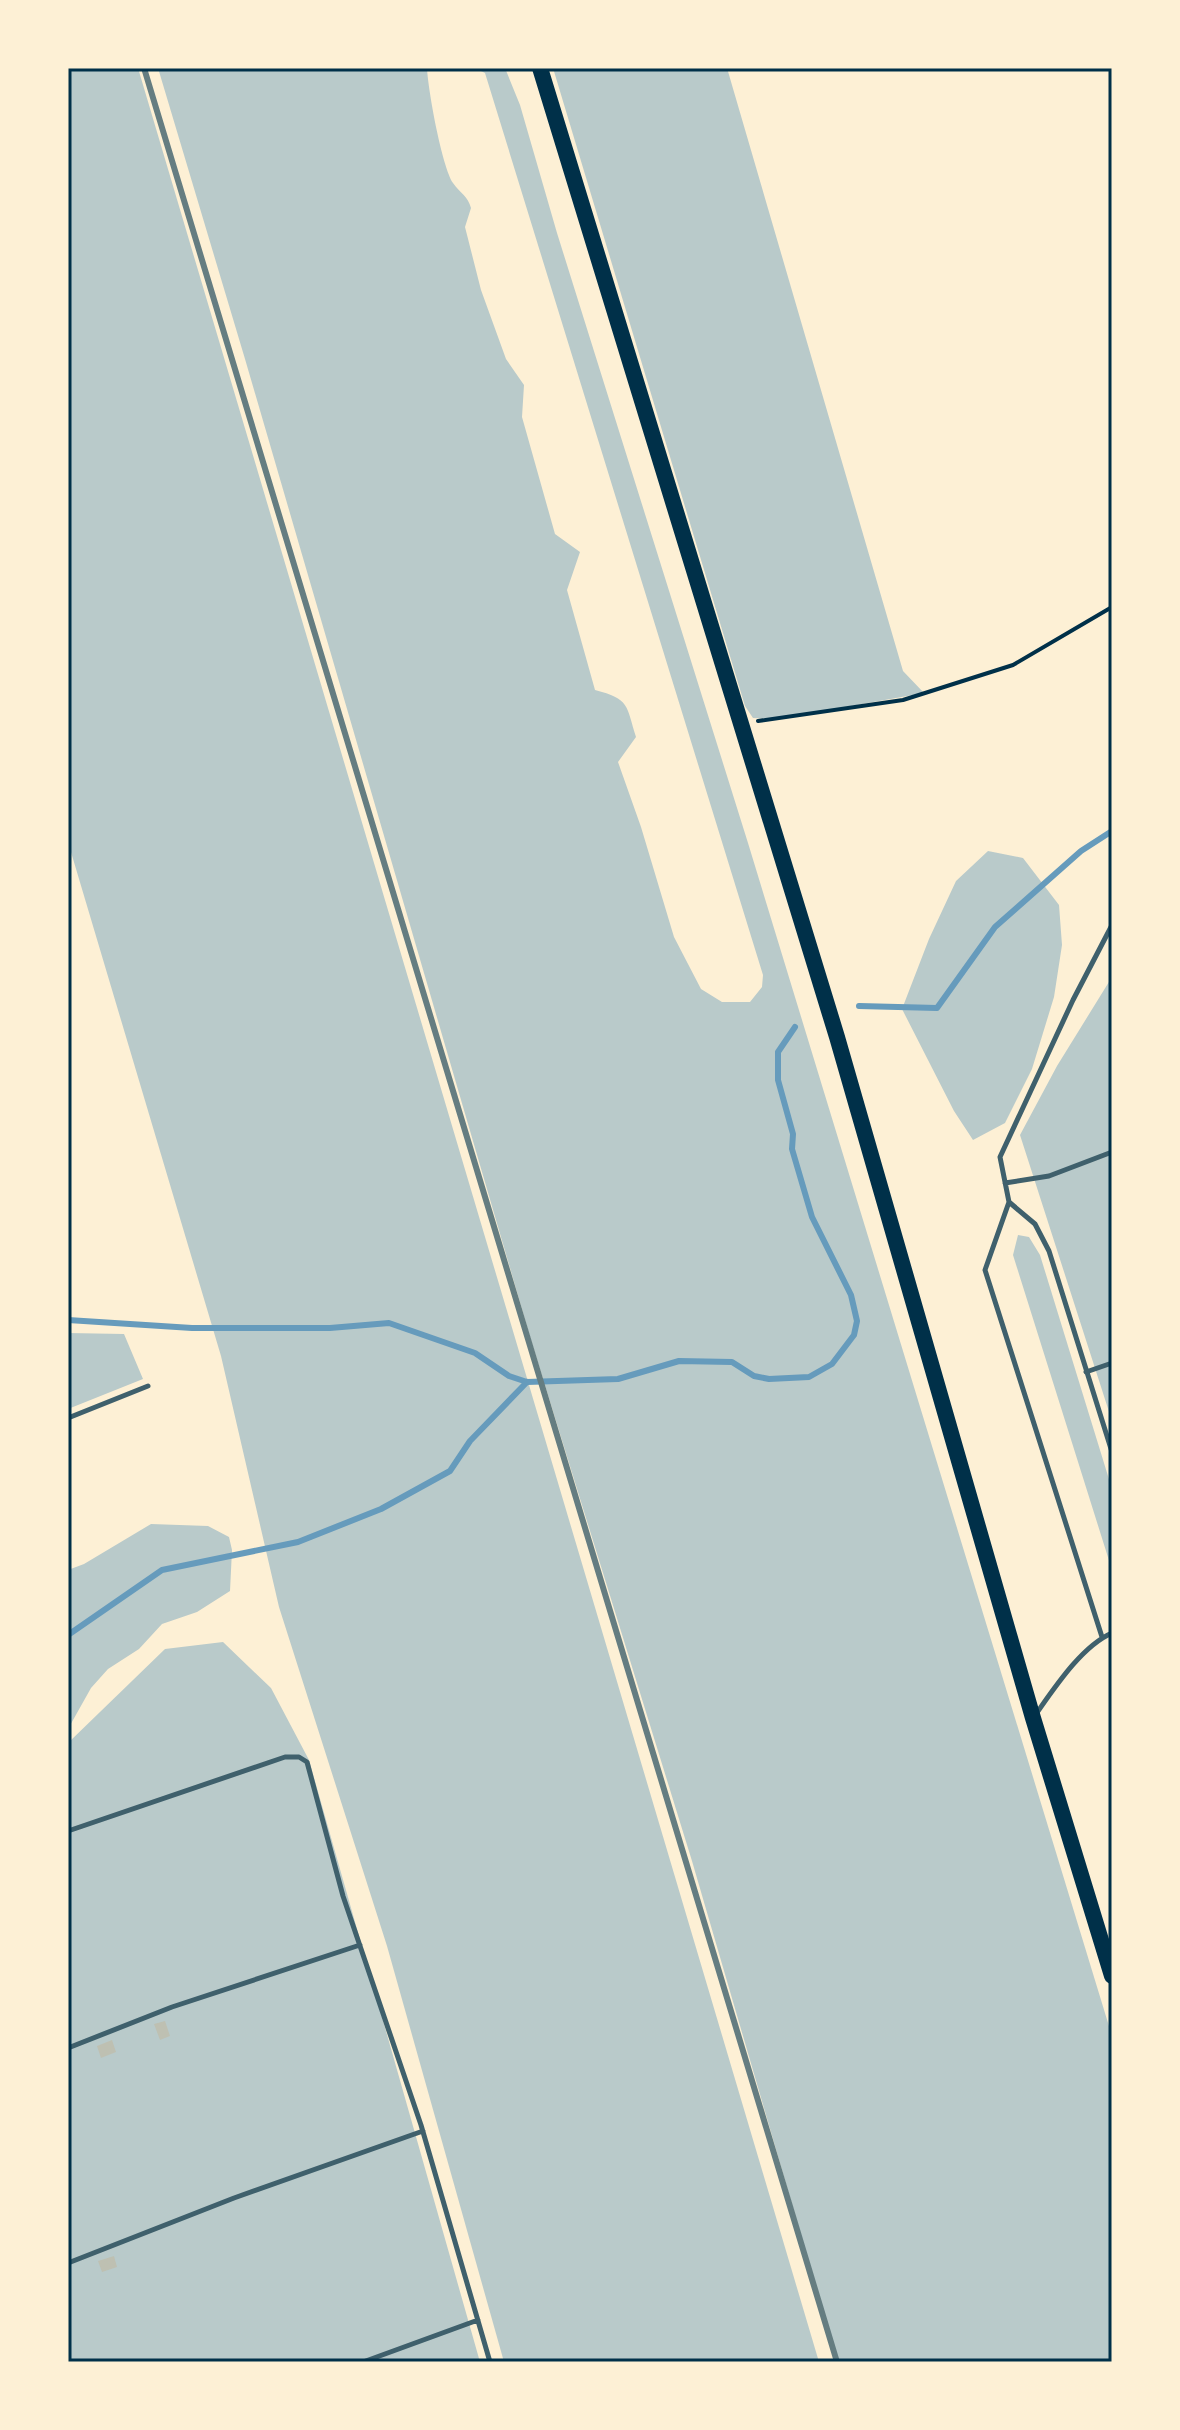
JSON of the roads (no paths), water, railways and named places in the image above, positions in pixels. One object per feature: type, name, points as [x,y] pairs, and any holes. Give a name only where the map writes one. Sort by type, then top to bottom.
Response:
[{"type":"main road","points":[[540,68],[837,1037],[1033,1718],[1112,1976]]},
{"type":"lane","points":[[1102,1637],[985,1270],[1009,1202],[1000,1157],[1073,1000],[1112,925]]},
{"type":"lane","points":[[1005,1183],[1049,1176],[1112,1152]]},
{"type":"lane","points":[[1009,1202],[1035,1224],[1049,1251],[1112,1452]]},
{"type":"lane","points":[[1086,1372],[1112,1363]]},
{"type":"lane","points":[[68,1418],[148,1386]]},
{"type":"lane","points":[[1033,1718],[1064,1675],[1102,1637],[1112,1633]]},
{"type":"lane","points":[[68,1831],[285,1757],[299,1757],[307,1762],[343,1896],[423,2131],[490,2362]]},
{"type":"lane","points":[[68,2048],[172,2007],[360,1945]]},
{"type":"lane","points":[[68,2263],[234,2198],[423,2131]]},
{"type":"lane","points":[[363,2362],[478,2320]]},
{"type":"waterway","points":[[859,1006],[937,1008],[995,927],[1081,851],[1112,831]]},
{"type":"waterway","points":[[68,1320],[192,1328],[330,1328],[389,1323],[475,1353],[509,1376],[527,1382],[618,1379],[679,1361],[732,1362],[754,1376],[769,1379],[809,1377],[832,1364],[854,1335],[857,1321],[851,1295],[812,1217],[792,1149],[793,1134],[778,1080],[778,1052],[795,1027]]},
{"type":"waterway","points":[[68,1635],[162,1570],[298,1542],[381,1509],[450,1471],[470,1441],[527,1382]]},
{"type":"railway","points":[[144,68],[837,2362]]}]
